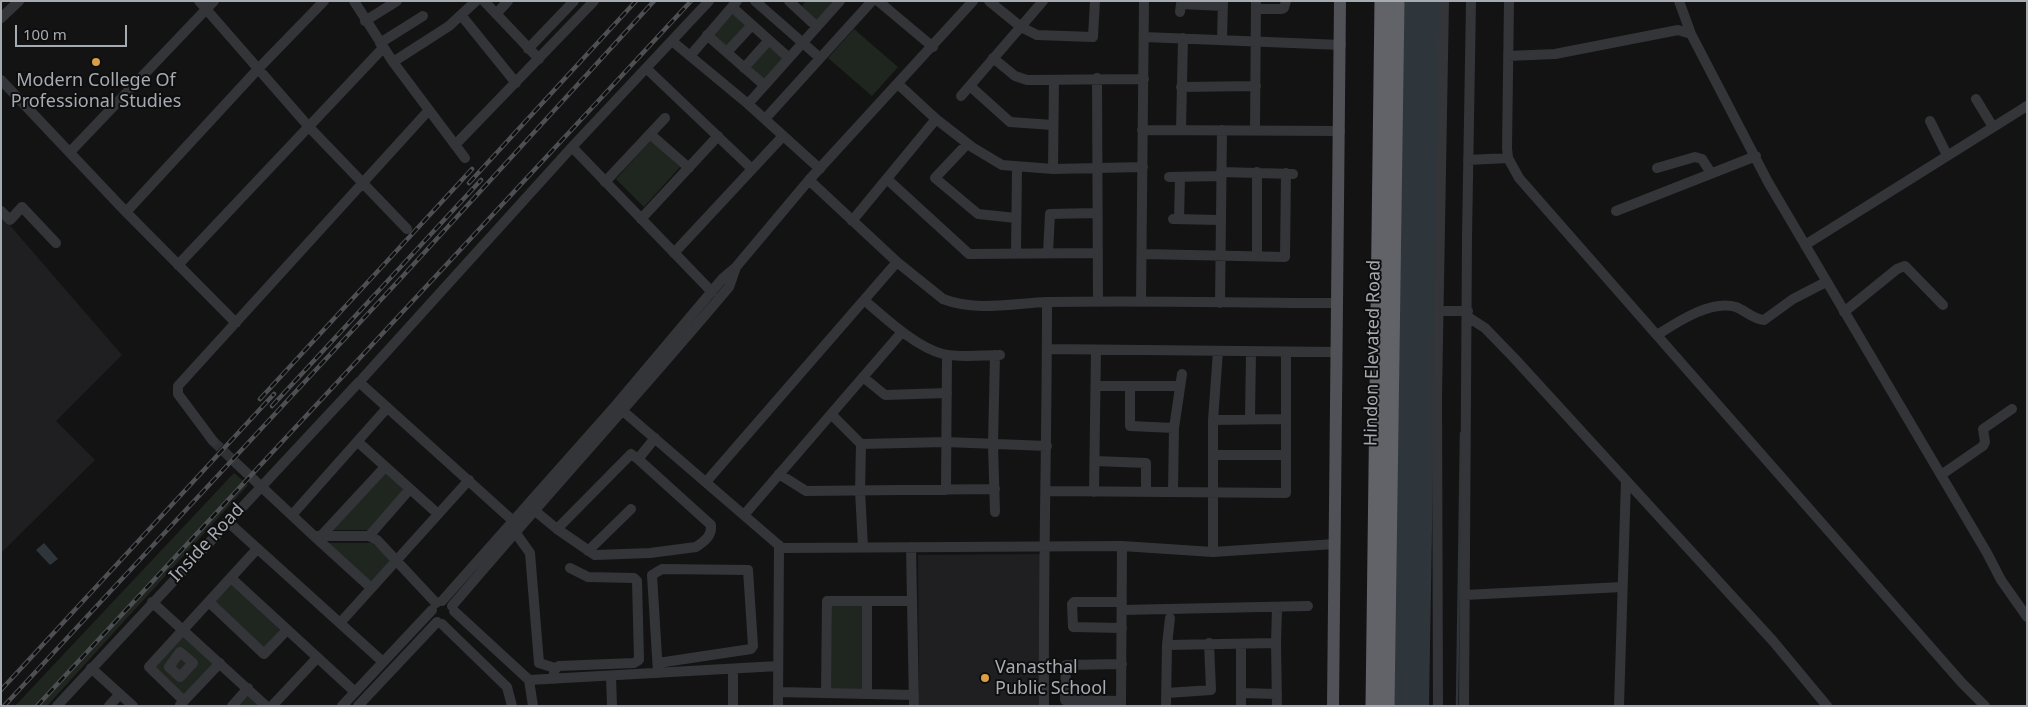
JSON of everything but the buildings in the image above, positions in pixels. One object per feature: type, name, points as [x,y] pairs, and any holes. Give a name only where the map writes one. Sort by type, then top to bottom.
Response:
[{"type":"highway","name":"Hindon Elevated Road","points":[[1373,706],[1382,1]]},
{"type":"highway","name":"Hindon Elevated Road","points":[[1387,706],[1397,1]]},
{"type":"main road","points":[[1333,706],[1340,1]]},
{"type":"street","points":[[1,18],[19,1]]},
{"type":"street","points":[[199,1],[309,128],[407,229]]},
{"type":"street","points":[[70,152],[214,1]]},
{"type":"street","points":[[126,212],[258,69],[324,1]]},
{"type":"street","points":[[365,21],[397,1]]},
{"type":"street","points":[[393,62],[442,31],[476,1]]},
{"type":"street","points":[[484,1],[539,59]]},
{"type":"street","points":[[496,14],[508,1]]},
{"type":"street","points":[[528,49],[574,1]]},
{"type":"street","points":[[454,145],[594,1]]},
{"type":"street","name":"Inside Road","points":[[57,706],[709,1]]},
{"type":"street","points":[[755,1],[820,58]]},
{"type":"street","points":[[748,104],[840,1]]},
{"type":"street","points":[[765,119],[872,1]]},
{"type":"street","points":[[878,1],[933,47]]},
{"type":"street","points":[[358,706],[440,623],[452,619],[453,608],[620,408],[723,278],[736,266],[809,180],[933,47],[973,1]]},
{"type":"street","points":[[989,1],[1021,27],[1037,35],[1093,37],[1095,1]]},
{"type":"street","points":[[961,96],[1043,1]]},
{"type":"street","points":[[1141,302],[1144,1]]},
{"type":"street","points":[[1255,130],[1256,5],[1281,9],[1284,8],[1286,1]]},
{"type":"street","points":[[1438,706],[1437,396],[1445,310],[1444,1]]},
{"type":"street","points":[[1464,706],[1466,313],[1471,1]]},
{"type":"street","points":[[1509,1],[1508,158],[1519,178],[1962,683],[1985,706]]},
{"type":"street","points":[[1679,1],[1691,34],[1826,282],[2001,580],[2024,606],[2027,617]]},
{"type":"street","points":[[355,2],[365,21],[393,62],[465,158]]},
{"type":"street","points":[[796,3],[817,27]]},
{"type":"street","points":[[1180,12],[1181,4],[1223,3],[1222,40]]},
{"type":"street","points":[[690,56],[734,4],[752,25],[789,58]]},
{"type":"street","points":[[461,15],[516,82]]},
{"type":"street","points":[[178,265],[309,128],[382,45],[424,16]]},
{"type":"street","points":[[727,52],[752,25]]},
{"type":"street","points":[[1508,56],[1570,52],[1678,30],[1691,34]]},
{"type":"street","points":[[707,34],[764,85]]},
{"type":"street","points":[[1144,37],[1341,45]]},
{"type":"street","points":[[1181,130],[1183,38]]},
{"type":"street","points":[[744,68],[769,40]]},
{"type":"street","points":[[672,41],[748,104],[820,169]]},
{"type":"street","points":[[993,58],[1023,80],[1144,78]]},
{"type":"street","points":[[646,68],[752,169]]},
{"type":"street","points":[[1097,78],[1098,302]]},
{"type":"street","points":[[1,80],[126,212],[236,323]]},
{"type":"street","points":[[1053,169],[1054,80]]},
{"type":"street","points":[[898,84],[967,144],[995,162],[1016,167],[1053,169],[1142,167]]},
{"type":"street","points":[[970,86],[1010,122],[1053,125]]},
{"type":"street","points":[[1181,87],[1256,86]]},
{"type":"street","points":[[1976,99],[1993,127]]},
{"type":"street","points":[[1805,244],[2027,106]]},
{"type":"street","points":[[213,441],[177,390],[429,110]]},
{"type":"street","points":[[605,182],[664,118]]},
{"type":"street","points":[[852,221],[936,119]]},
{"type":"street","points":[[1930,121],[1947,155]]},
{"type":"street","points":[[1142,130],[1340,131]]},
{"type":"street","points":[[1220,303],[1222,130]]},
{"type":"street","points":[[650,134],[689,168]]},
{"type":"street","points":[[642,219],[718,136]]},
{"type":"street","points":[[674,252],[783,136]]},
{"type":"street","points":[[967,144],[936,178],[978,214],[1016,218]]},
{"type":"street","points":[[572,147],[712,292]]},
{"type":"street","points":[[1616,211],[1756,156]]},
{"type":"street","points":[[1657,168],[1696,157],[1702,159],[1711,173]]},
{"type":"street","points":[[1468,160],[1508,158]]},
{"type":"street","points":[[1016,167],[1016,254]]},
{"type":"street","points":[[1142,254],[1285,257],[1290,174],[1257,172],[1169,177]]},
{"type":"street","points":[[1257,172],[1257,256]]},
{"type":"street","points":[[1180,177],[1176,219],[1220,220]]},
{"type":"street","points":[[887,179],[966,252],[972,254],[1098,253]]},
{"type":"street","points":[[809,180],[897,262],[943,299],[952,302],[988,306],[1047,302],[1338,303]]},
{"type":"street","points":[[1,211],[10,220],[22,207],[56,243]]},
{"type":"street","points":[[1048,252],[1050,214],[1097,213]]},
{"type":"street","points":[[706,482],[897,262]]},
{"type":"street","points":[[342,706],[437,605],[512,520],[620,408],[729,287],[736,266]]},
{"type":"street","points":[[1844,312],[1897,269],[1906,266],[1943,305]]},
{"type":"street","points":[[1657,336],[1684,317],[1722,307],[1735,307],[1764,320],[1793,299],[1826,282]]},
{"type":"street","points":[[864,300],[902,332],[935,352],[947,355],[998,355],[993,444],[995,512]]},
{"type":"street","points":[[1044,706],[1043,546],[1047,491],[1047,302]]},
{"type":"street","points":[[1445,310],[1466,313],[1491,334],[1773,641],[1827,706]]},
{"type":"street","points":[[744,515],[902,332]]},
{"type":"street","points":[[1047,349],[1337,352]]},
{"type":"street","points":[[1094,492],[1096,350]]},
{"type":"street","points":[[1213,552],[1214,420],[1218,351]]},
{"type":"street","points":[[1250,419],[1251,352]]},
{"type":"street","points":[[1047,491],[1286,493],[1284,419],[1286,352]]},
{"type":"street","points":[[946,490],[947,355]]},
{"type":"street","points":[[1173,492],[1174,428],[1182,374]]},
{"type":"street","points":[[863,377],[885,395],[946,393]]},
{"type":"street","points":[[360,380],[387,408],[512,520]]},
{"type":"street","points":[[1096,386],[1179,386]]},
{"type":"street","points":[[1130,386],[1130,426],[1174,428]]},
{"type":"street","points":[[292,515],[387,408]]},
{"type":"street","points":[[620,408],[782,548],[1122,546],[1213,552],[1335,544]]},
{"type":"street","points":[[1941,475],[1983,446],[1985,442],[1983,429],[2012,409]]},
{"type":"street","points":[[831,414],[861,444],[860,491],[863,548]]},
{"type":"street","points":[[1214,420],[1284,419]]},
{"type":"street","points":[[638,460],[654,438]]},
{"type":"street","points":[[358,442],[438,514]]},
{"type":"street","points":[[861,444],[946,442],[1047,446]]},
{"type":"street","points":[[534,510],[557,529],[596,555],[696,547],[711,533],[711,525],[631,454],[557,529]]},
{"type":"street","points":[[1214,455],[1286,455]]},
{"type":"street","points":[[1095,460],[1146,463],[1146,492]]},
{"type":"street","points":[[236,464],[318,536],[370,587]]},
{"type":"street","points":[[318,536],[386,467]]},
{"type":"street","points":[[779,474],[806,491],[995,489]]},
{"type":"street","points":[[340,623],[370,587],[469,480]]},
{"type":"street","points":[[1619,706],[1626,480]]},
{"type":"street","points":[[369,536],[410,489]]},
{"type":"street","points":[[588,551],[630,509]]},
{"type":"street","points":[[227,521],[383,662]]},
{"type":"street","points":[[516,532],[530,553],[539,663],[554,674]]},
{"type":"street","points":[[318,536],[369,536],[377,540],[437,605],[453,608],[529,680],[532,706]]},
{"type":"street","points":[[778,706],[779,545]]},
{"type":"street","points":[[1122,546],[1122,664],[1121,704],[1065,700],[1066,665],[1122,664]]},
{"type":"street","points":[[911,547],[914,706]]},
{"type":"street","points":[[220,663],[182,703],[150,666],[257,549]]},
{"type":"street","points":[[554,674],[559,666],[634,663],[639,660],[637,581],[634,578],[588,577],[570,568]]},
{"type":"street","points":[[529,680],[554,674],[611,676],[658,668],[751,650],[753,646],[748,570],[662,569],[655,571],[652,575],[658,668]]},
{"type":"street","points":[[231,578],[355,692]]},
{"type":"street","points":[[1465,595],[1622,587]]},
{"type":"street","points":[[826,693],[827,601],[912,601]]},
{"type":"street","points":[[867,601],[867,694]]},
{"type":"street","points":[[152,602],[266,706]]},
{"type":"street","points":[[209,602],[264,654],[287,630]]},
{"type":"street","points":[[1122,628],[1073,627],[1072,604],[1074,602],[1122,606],[1277,608],[1308,606]]},
{"type":"street","points":[[437,605],[433,618],[507,687],[512,706]]},
{"type":"street","points":[[1277,608],[1277,706]]},
{"type":"street","points":[[1166,706],[1167,645],[1170,618]]},
{"type":"street","points":[[1167,693],[1211,690],[1209,643]]},
{"type":"street","points":[[1167,645],[1276,643]]},
{"type":"street","points":[[1241,644],[1241,706]]},
{"type":"street","points":[[272,706],[317,658]]},
{"type":"street","points":[[658,668],[733,669],[778,666]]},
{"type":"street","points":[[91,668],[133,706]]},
{"type":"street","points":[[733,669],[733,706]]},
{"type":"street","points":[[611,676],[612,706]]},
{"type":"street","points":[[232,706],[248,688]]},
{"type":"street","points":[[778,692],[914,695]]},
{"type":"street","points":[[109,706],[120,694]]},
{"type":"street","points":[[1241,694],[1277,694]]},
{"type":"shaded area","points":[[806,1],[836,1],[817,22],[801,7]]},
{"type":"shaded area","points":[[1396,1],[1441,1],[1429,706],[1387,706]]},
{"type":"shaded area","points":[[732,10],[748,25],[726,49],[710,35]]},
{"type":"shaded area","points":[[854,29],[898,67],[872,96],[828,58]]},
{"type":"shaded area","points":[[769,43],[785,58],[763,82],[747,67]]},
{"type":"shaded area","points":[[651,140],[680,167],[644,207],[616,179]]},
{"type":"shaded area","points":[[1,215],[122,355],[56,421],[95,460],[1,553]]},
{"type":"shaded area","points":[[385,472],[405,491],[368,530],[331,530]]},
{"type":"shaded area","points":[[234,473],[248,485],[47,706],[15,706]]},
{"type":"shaded area","points":[[44,543],[58,559],[50,565],[36,550]]},
{"type":"shaded area","points":[[326,543],[372,543],[391,560],[371,583]]},
{"type":"shaded area","points":[[1048,554],[1049,706],[919,706],[918,555]]},
{"type":"shaded area","points":[[228,582],[282,632],[266,650],[212,599]]},
{"type":"shaded area","points":[[832,605],[864,605],[863,689],[830,689]]},
{"type":"shaded area","points":[[183,634],[214,663],[183,695],[152,666]]},
{"type":"shaded area","points":[[248,693],[262,706],[236,706]]},
{"type":"waterway","points":[[1457,706],[1461,433]]},
{"type":"tunnel","points":[[213,441],[236,463]]},
{"type":"railway","points":[[469,183],[636,1]]},
{"type":"railway","points":[[4,706],[402,277],[654,1]]},
{"type":"railway","points":[[37,706],[691,1]]},
{"type":"railway","points":[[260,399],[472,169]]},
{"type":"railway","points":[[272,406],[481,180]]},
{"type":"railway","points":[[1,690],[274,394]]},
{"type":"place","name":"Modern College Of Professional Studies","points":[[96,62]]},
{"type":"place","name":"Vanasthal Public School","points":[[985,678]]}]
